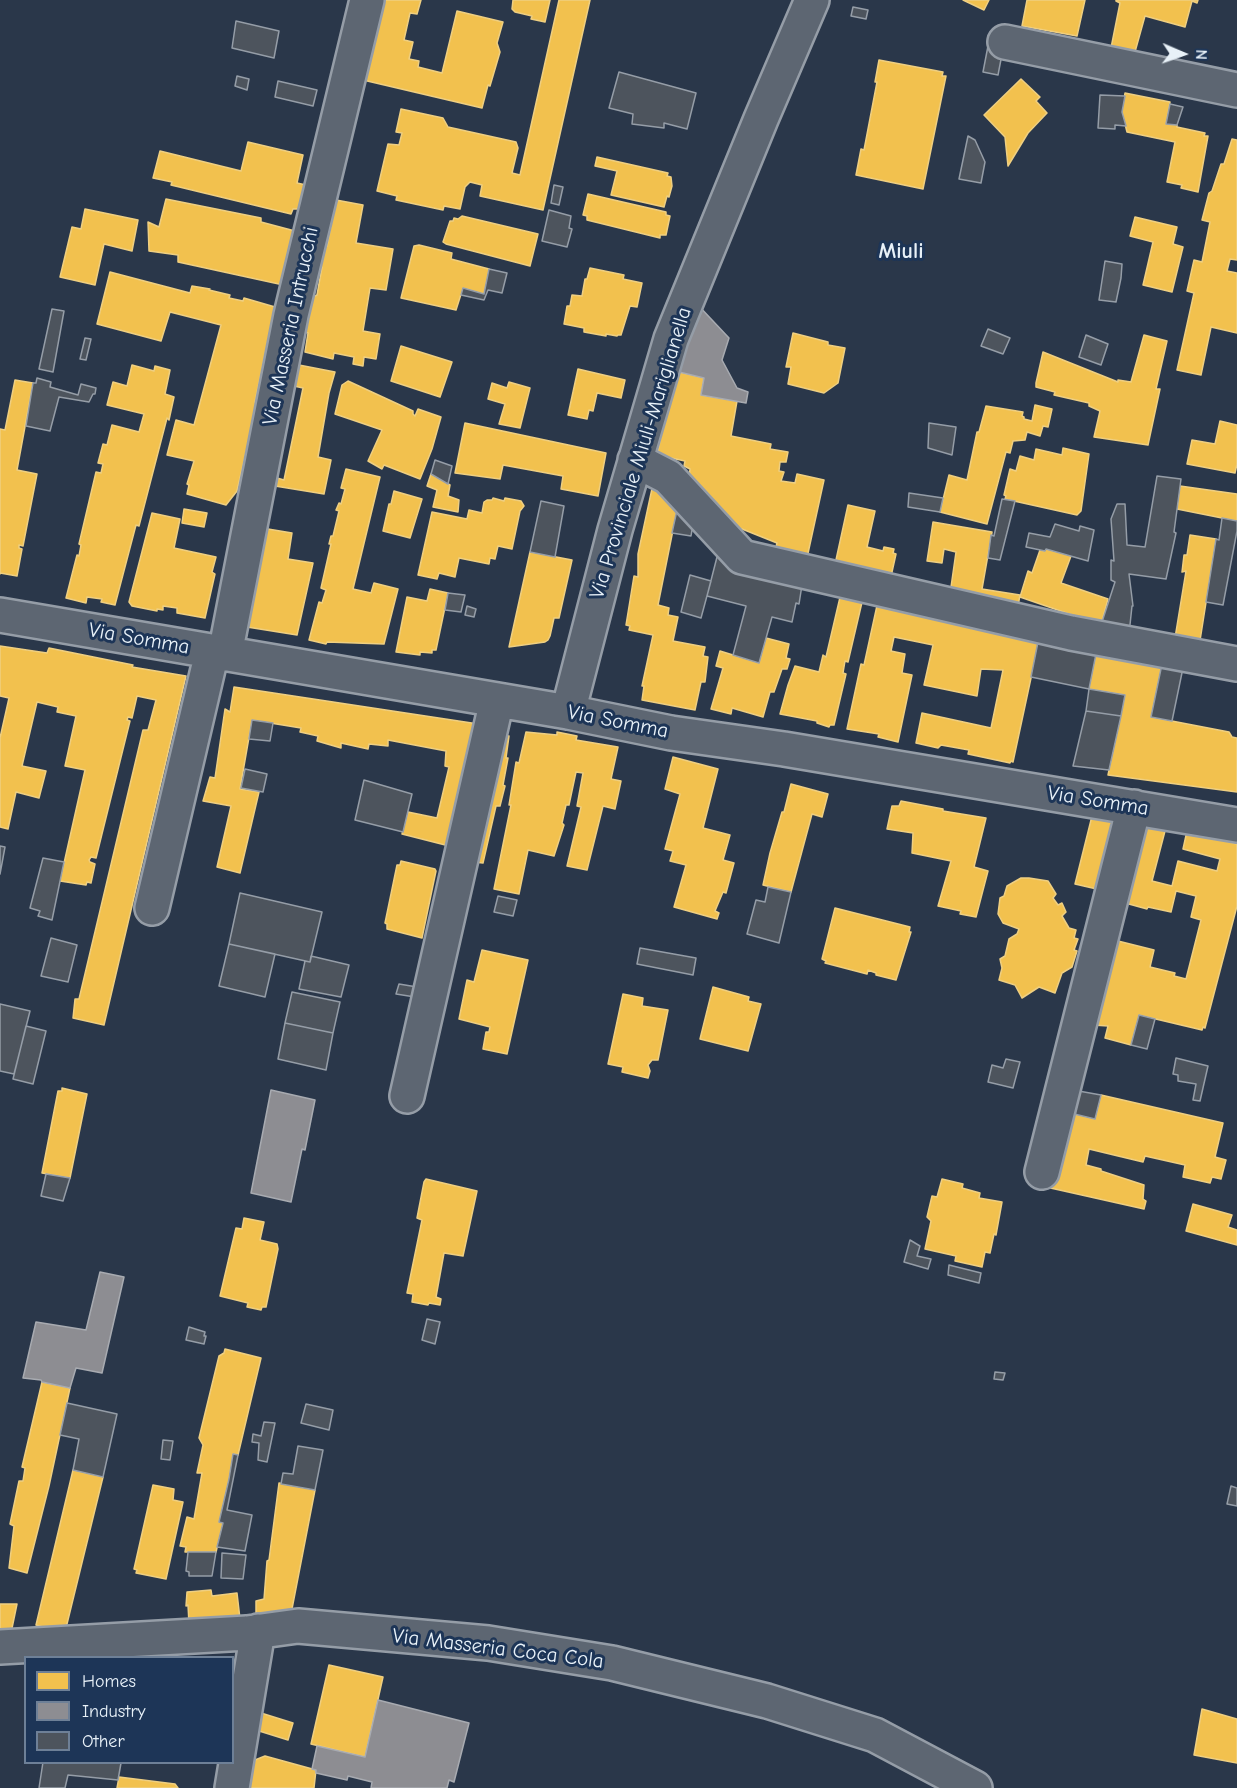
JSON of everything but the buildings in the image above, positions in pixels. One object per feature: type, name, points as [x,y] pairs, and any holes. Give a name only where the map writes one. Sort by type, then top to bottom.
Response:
[{"type":"street","name":"Via Masseria Intrucchi","points":[[152,908],[218,653],[291,315],[367,0]]},
{"type":"street","name":"Via Provinciale Miuli-Mariglianella","points":[[568,712],[615,530],[671,339],[812,0]]},
{"type":"street","points":[[1005,42],[1237,90]]},
{"type":"street","points":[[635,460],[668,477],[742,557],[1071,633],[1237,664]]},
{"type":"street","name":"Via Somma","points":[[0,615],[568,712],[671,733],[784,749],[1237,825]]},
{"type":"street","points":[[406,1096],[497,700]]},
{"type":"street","points":[[1042,1172],[1134,807]]},
{"type":"street","name":"Via Masseria Coca Cola","points":[[0,1647],[258,1631],[298,1626],[488,1643],[612,1663],[767,1701],[875,1735],[975,1788]]},
{"type":"street","points":[[232,1788],[258,1631]]},
{"type":"district","name":"Miuli","points":[[901,252]]}]
